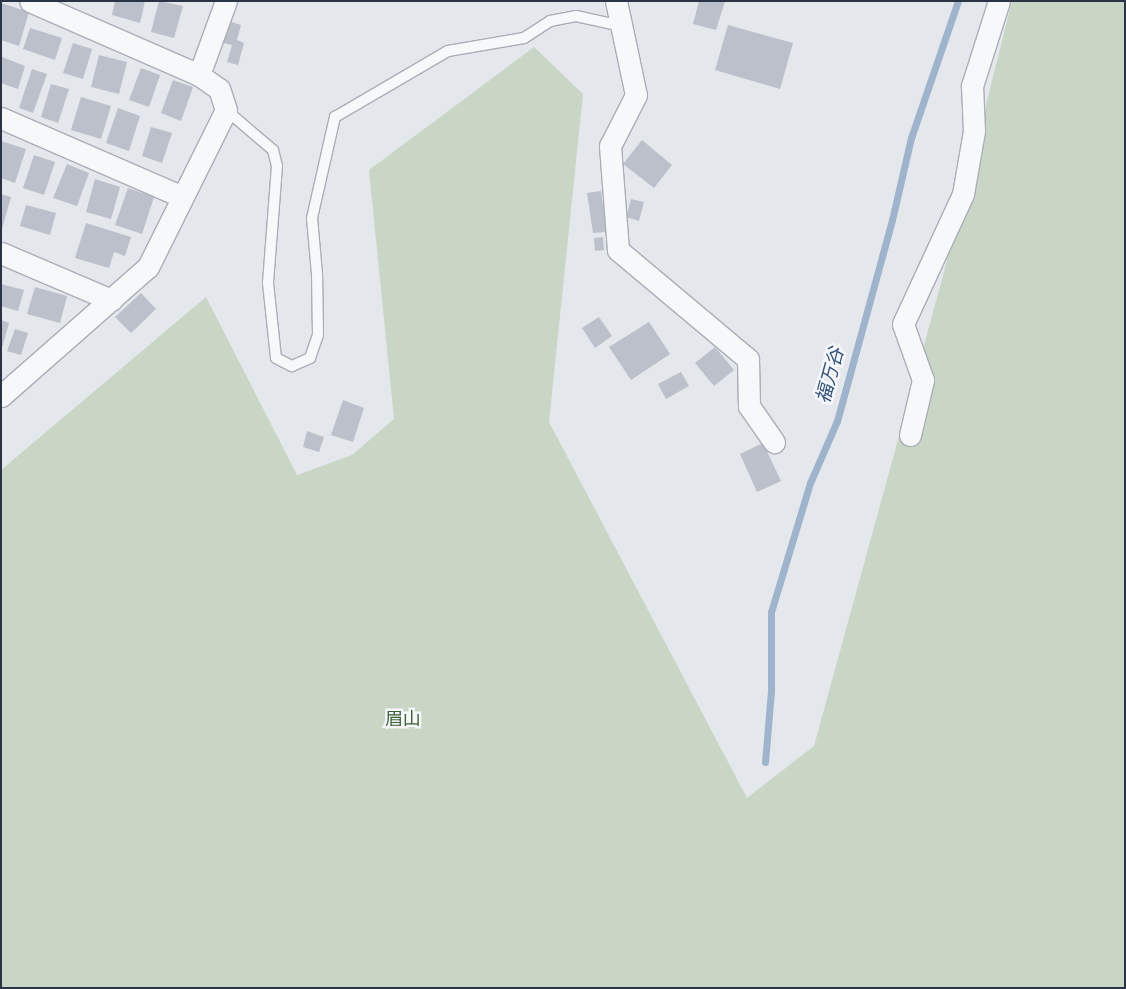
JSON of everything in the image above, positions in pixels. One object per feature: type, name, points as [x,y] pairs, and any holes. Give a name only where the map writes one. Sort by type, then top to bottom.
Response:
[{"type":"street","points":[[5,389],[148,267],[226,110],[219,89],[199,75],[30,1]]},
{"type":"street","points":[[199,75],[226,1]]},
{"type":"street","points":[[616,1],[636,95],[610,146],[618,250],[748,359],[749,406],[774,442]]},
{"type":"street","points":[[910,435],[923,380],[904,324],[963,194],[974,132],[972,86],[999,1]]},
{"type":"street","points":[[1,118],[183,197]]},
{"type":"street","points":[[1,253],[111,300]]},
{"type":"lane","points":[[226,110],[273,150],[277,166],[268,283],[276,358],[292,366],[310,358],[318,336],[317,274],[312,218],[335,117],[448,51],[524,38],[550,21],[576,16],[621,26]]},
{"type":"green space","name":"眉山","points":[[1012,1],[1125,1],[1125,988],[1,988],[1,470],[206,297],[297,475],[352,455],[394,419],[369,170],[534,47],[583,94],[549,422],[747,798],[814,746],[944,272]]},
{"type":"building","points":[[115,1],[145,1],[140,23],[112,15]]},
{"type":"building","points":[[159,1],[183,6],[174,38],[151,32]]},
{"type":"building","points":[[699,1],[725,1],[716,30],[693,24]]},
{"type":"building","points":[[1,3],[29,12],[19,46],[1,40]]},
{"type":"building","points":[[225,20],[241,25],[237,40],[244,43],[238,65],[227,62],[232,45],[219,42]]},
{"type":"building","points":[[728,25],[793,43],[780,89],[715,70]]},
{"type":"building","points":[[30,28],[62,38],[55,60],[23,49]]},
{"type":"building","points":[[73,43],[92,49],[83,79],[63,73]]},
{"type":"building","points":[[99,55],[127,62],[119,94],[91,87]]},
{"type":"building","points":[[2,57],[25,66],[18,89],[1,83]]},
{"type":"building","points":[[141,68],[160,75],[149,107],[129,100]]},
{"type":"building","points":[[32,69],[47,74],[33,113],[19,108]]},
{"type":"building","points":[[173,80],[193,87],[181,121],[161,113]]},
{"type":"building","points":[[51,84],[69,89],[58,123],[41,117]]},
{"type":"building","points":[[81,97],[111,106],[101,139],[71,130]]},
{"type":"building","points":[[118,108],[140,116],[129,151],[106,143]]},
{"type":"building","points":[[151,127],[172,133],[162,163],[142,156]]},
{"type":"building","points":[[642,140],[672,165],[654,188],[623,164]]},
{"type":"building","points":[[1,141],[26,149],[15,183],[1,178]]},
{"type":"building","points":[[34,155],[55,162],[44,195],[23,188]]},
{"type":"building","points":[[67,164],[89,173],[77,206],[53,198]]},
{"type":"building","points":[[95,179],[120,187],[111,219],[86,212]]},
{"type":"building","points":[[128,188],[154,197],[142,234],[115,225]]},
{"type":"building","points":[[601,191],[607,232],[593,233],[587,193]]},
{"type":"building","points":[[1,194],[11,197],[2,229],[1,229]]},
{"type":"building","points":[[631,199],[644,202],[639,221],[626,217]]},
{"type":"building","points":[[26,205],[56,213],[50,235],[20,226]]},
{"type":"building","points":[[86,223],[131,237],[125,256],[114,252],[109,268],[75,258]]},
{"type":"building","points":[[603,237],[604,250],[595,251],[594,238]]},
{"type":"building","points":[[1,284],[24,290],[18,311],[1,306]]},
{"type":"building","points":[[35,287],[67,296],[60,323],[27,314]]},
{"type":"building","points":[[141,293],[156,309],[131,333],[115,317]]},
{"type":"building","points":[[599,317],[612,336],[595,348],[582,328]]},
{"type":"building","points":[[1,320],[9,323],[2,348],[1,348]]},
{"type":"building","points":[[649,322],[670,354],[631,380],[609,347]]},
{"type":"building","points":[[15,329],[28,333],[21,355],[7,351]]},
{"type":"building","points":[[715,347],[734,370],[714,386],[695,363]]},
{"type":"building","points":[[681,372],[689,386],[666,399],[658,384]]},
{"type":"building","points":[[343,400],[364,408],[353,442],[331,435]]},
{"type":"building","points":[[307,431],[324,437],[319,452],[303,447]]},
{"type":"building","points":[[763,443],[781,481],[757,492],[740,454]]},
{"type":"waterway","name":"福万谷","points":[[765,762],[771,690],[771,612],[810,483],[837,421],[892,220],[911,138],[958,1]]}]
